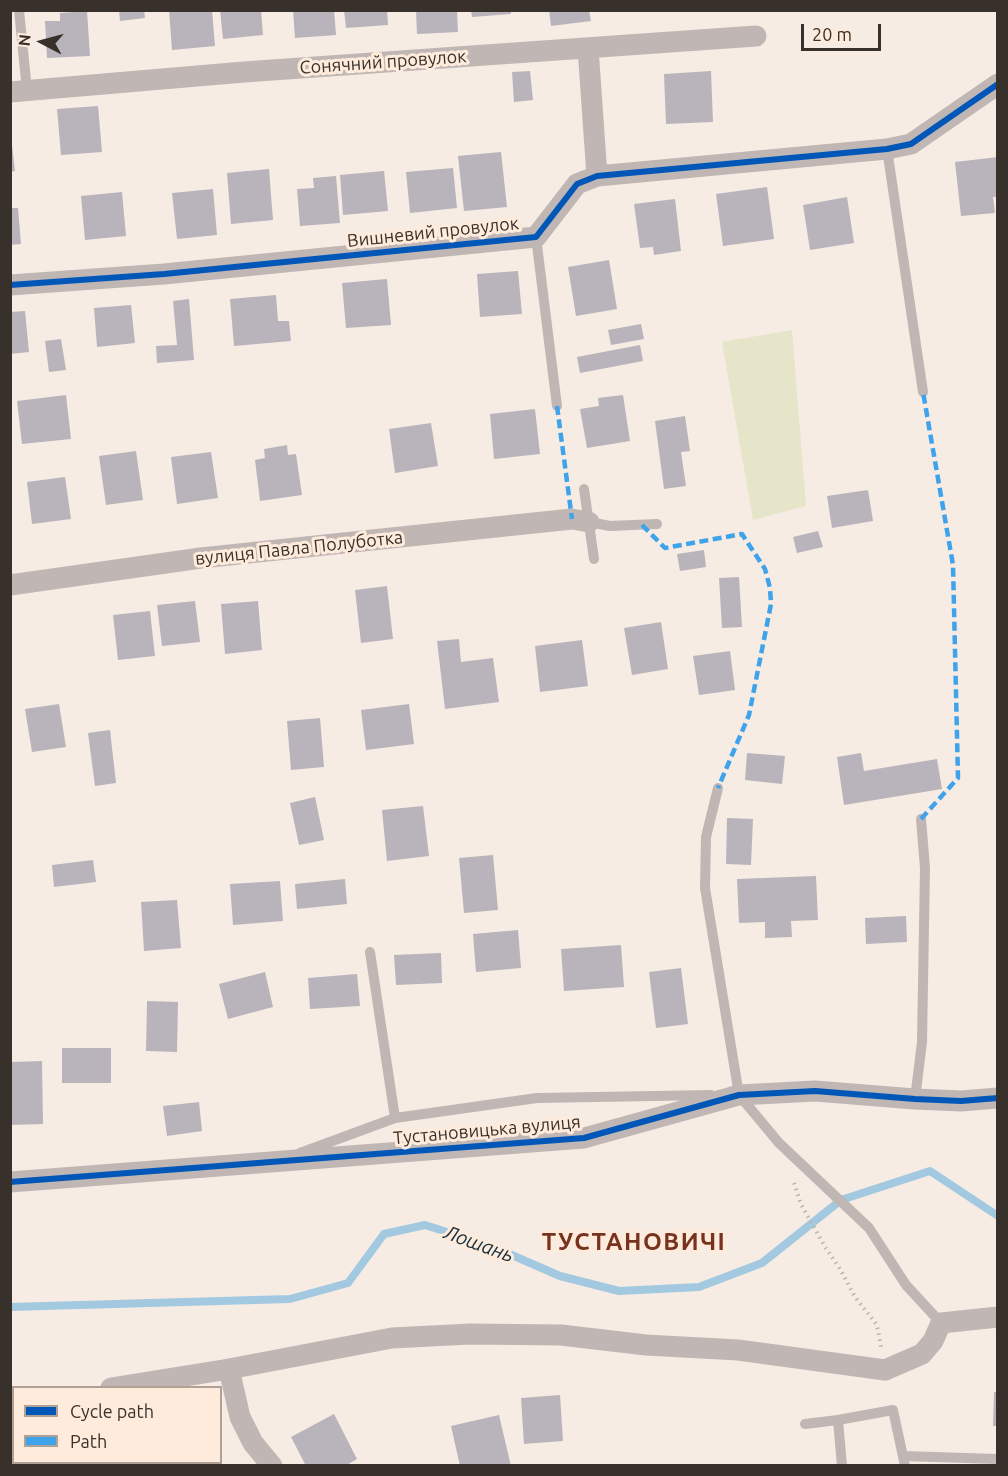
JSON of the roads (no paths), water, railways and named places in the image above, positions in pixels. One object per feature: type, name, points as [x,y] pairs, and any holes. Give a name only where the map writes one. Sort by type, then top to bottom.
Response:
[{"type":"street","name":"Сонячний провулок","points":[[19,91],[244,72],[756,36]]},
{"type":"street","points":[[588,48],[597,176]]},
{"type":"street","name":"Вишневий провулок","points":[[10,285],[164,274],[536,237],[577,184],[597,176],[911,144],[998,84]]},
{"type":"street","name":"вулиця Павла Полуботка","points":[[10,585],[201,558],[572,519],[589,522]]},
{"type":"street","name":"Тустановицька вулиця","points":[[10,1182],[270,1164],[584,1138],[739,1095],[815,1091],[962,1101],[998,1098]]},
{"type":"street","points":[[123,1386],[229,1369],[392,1338],[470,1334],[561,1335],[738,1350],[885,1370],[922,1354],[933,1341],[941,1323],[998,1317]]},
{"type":"street","points":[[229,1369],[240,1418],[253,1443],[272,1466]]},
{"type":"lane","points":[[19,10],[19,91]]},
{"type":"lane","points":[[877,149],[923,392]]},
{"type":"lane","points":[[536,237],[557,406]]},
{"type":"lane","points":[[584,489],[594,560]]},
{"type":"lane","points":[[589,522],[610,526],[657,525]]},
{"type":"lane","points":[[718,788],[706,837],[705,888],[739,1095],[779,1143],[869,1228],[906,1285],[941,1323]]},
{"type":"lane","points":[[915,1099],[922,1030],[926,868],[921,819]]},
{"type":"lane","points":[[370,952],[395,1118]]},
{"type":"lane","points":[[270,1164],[395,1118],[537,1098],[739,1095]]},
{"type":"lane","points":[[805,1424],[893,1410],[904,1461],[998,1459]]},
{"type":"lane","points":[[838,1420],[842,1466]]},
{"type":"waterway","name":"Лошань","points":[[10,1307],[290,1299],[348,1283],[384,1234],[425,1225],[491,1246],[560,1276],[619,1291],[699,1287],[762,1263],[841,1200],[930,1171],[998,1216]]},
{"type":"district","name":"ТУСТАНОВИЧІ","points":[[634,1242]]}]
